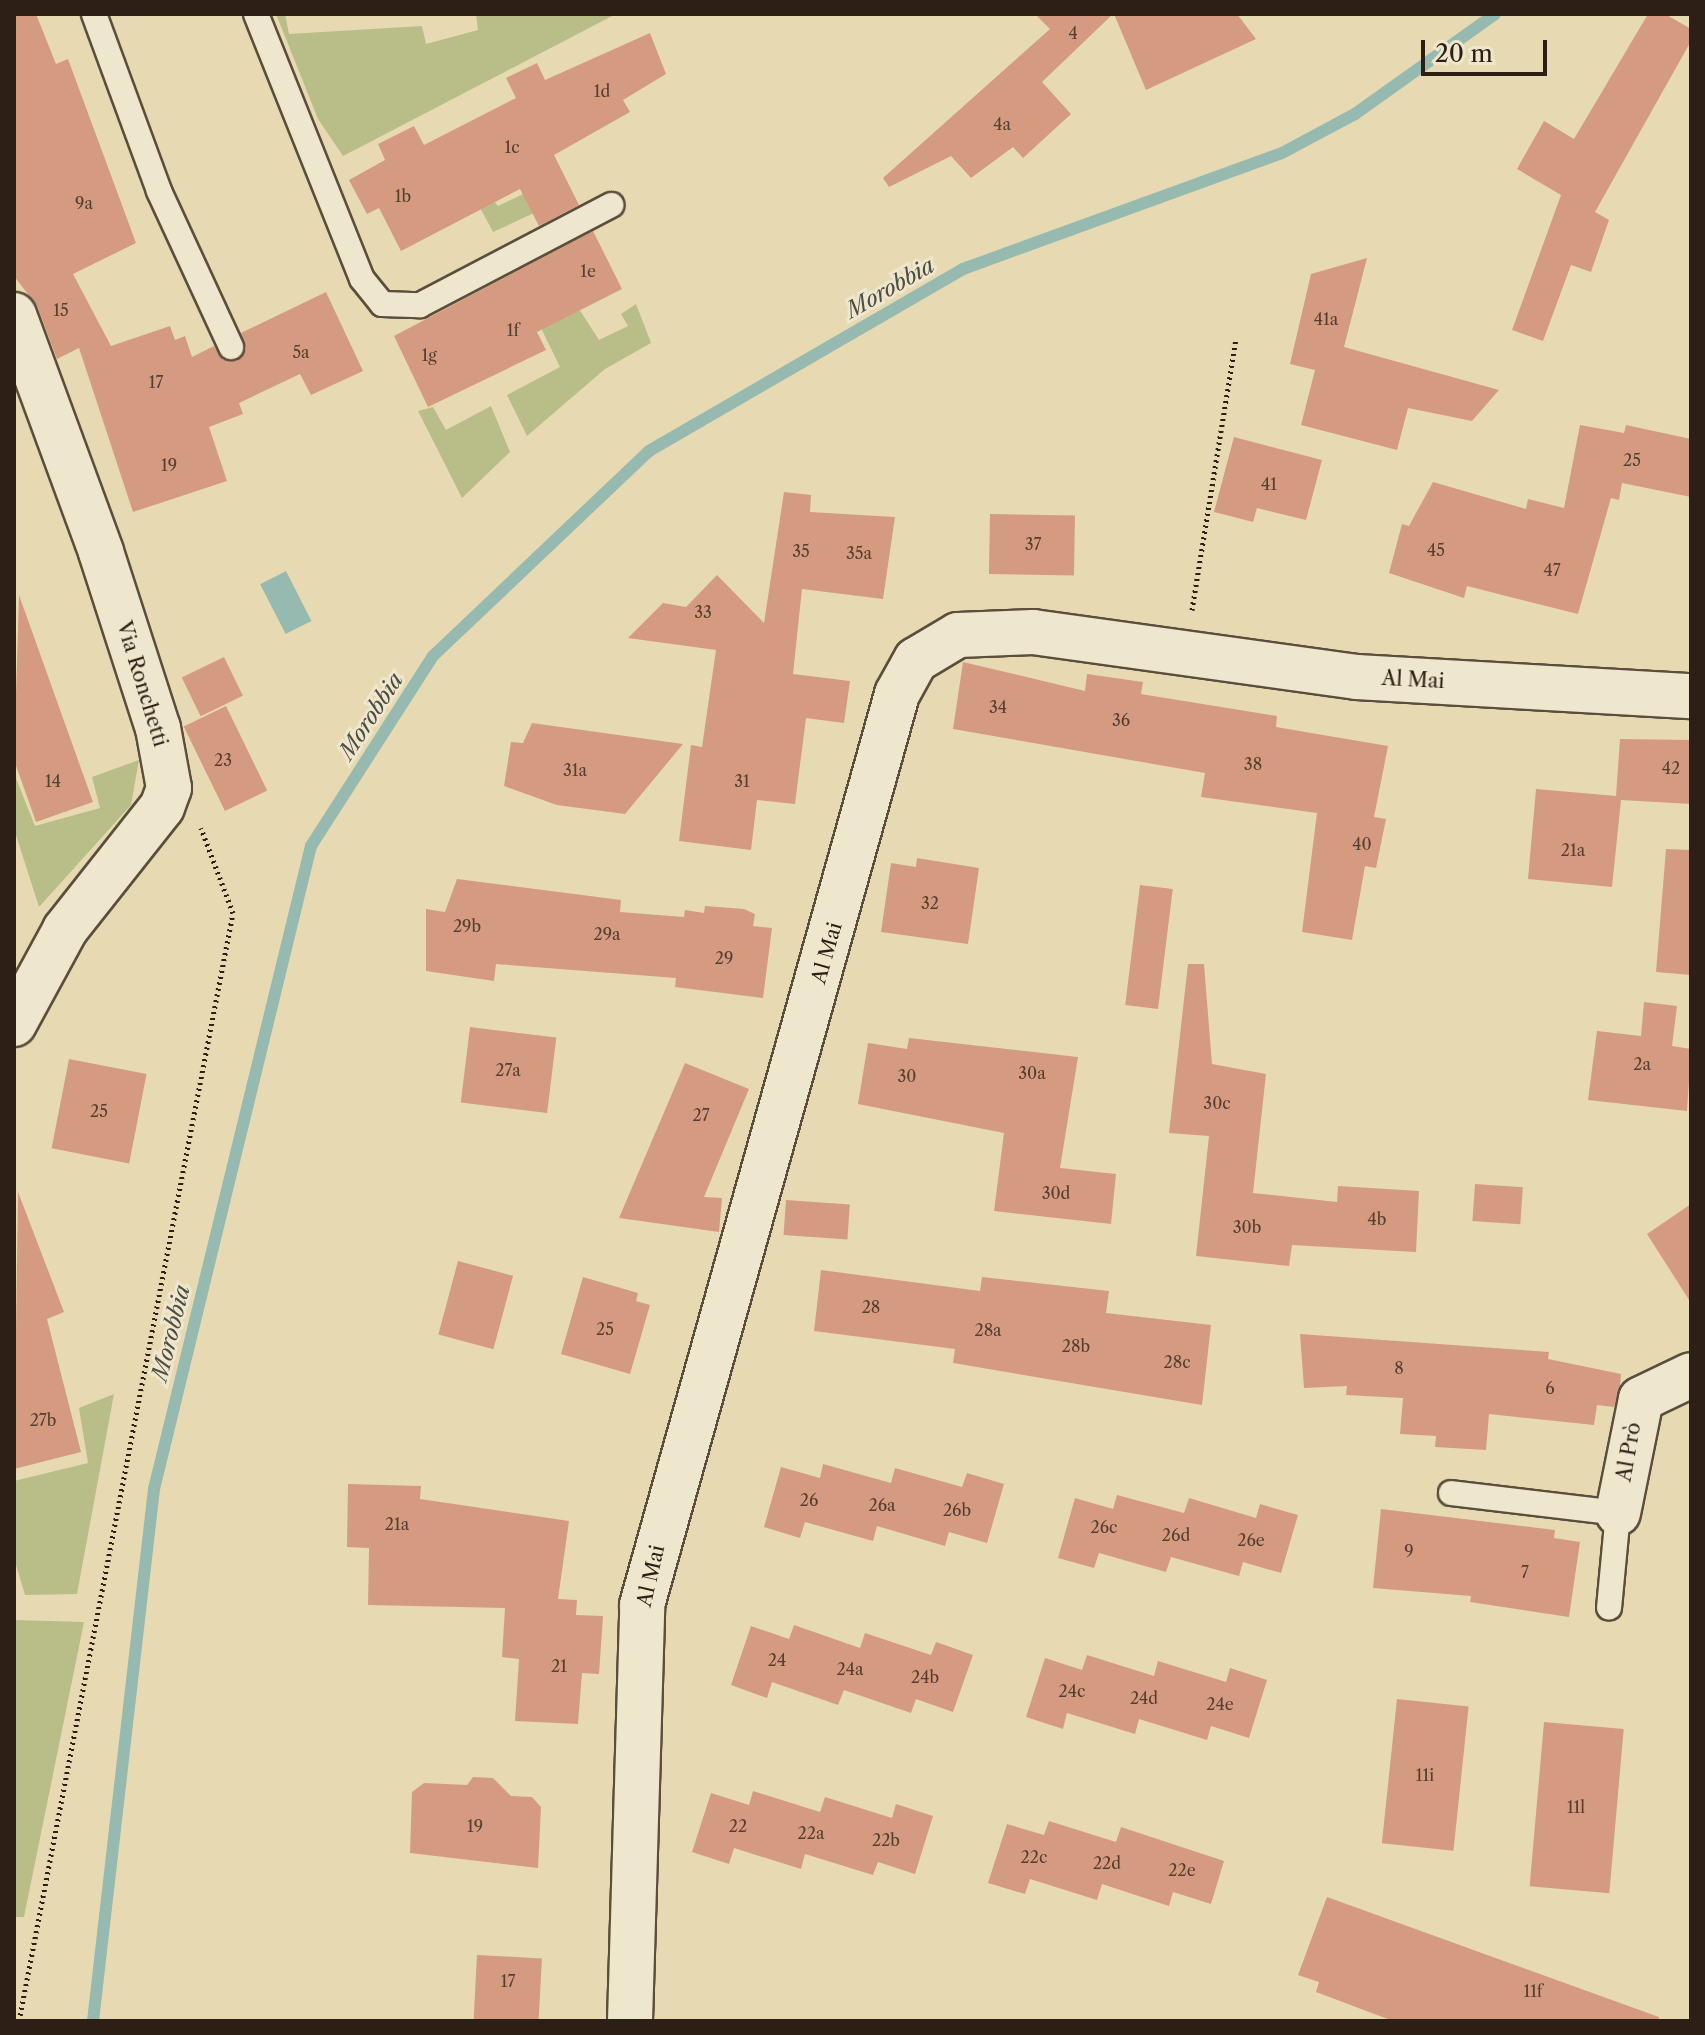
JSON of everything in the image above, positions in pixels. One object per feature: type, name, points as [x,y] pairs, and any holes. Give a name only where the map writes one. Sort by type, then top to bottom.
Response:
[{"type":"street","name":"Via Ronchetti","points":[[14,315],[101,552],[168,776]]},
{"type":"street","name":"Al Mai","points":[[630,2021],[642,1605],[897,694],[916,660],[958,635],[1033,632],[1357,677],[1691,696]]},
{"type":"street","points":[[14,1024],[86,898],[162,807],[168,776]]},
{"type":"street","name":"Al Prò","points":[[1618,1513],[1641,1399],[1691,1375]]},
{"type":"lane","points":[[94,14],[159,191],[231,347]]},
{"type":"lane","points":[[256,14],[362,279],[382,304],[420,305],[611,205]]},
{"type":"lane","points":[[1451,1493],[1618,1513],[1609,1608]]},
{"type":"path","points":[[1185,651],[1236,339]]},
{"type":"path","points":[[19,2021],[233,913],[192,800],[168,776]]},
{"type":"green space","points":[[276,14],[285,14],[289,34],[422,26],[426,44],[478,30],[476,14],[616,14],[343,156],[318,119]]},
{"type":"green space","points":[[446,144],[498,206],[557,178],[560,201],[493,232]]},
{"type":"green space","points":[[570,295],[599,340],[628,326],[621,314],[636,304],[651,343],[605,369],[527,436],[507,395],[560,367],[538,322]]},
{"type":"green space","points":[[491,406],[510,452],[462,498],[418,411],[433,407],[446,430]]},
{"type":"green space","points":[[139,760],[131,805],[39,907],[14,829],[14,773],[35,826],[100,808],[92,777]]},
{"type":"green space","points":[[114,1394],[77,1594],[25,1595],[14,1558],[14,1481],[88,1463],[79,1408]]},
{"type":"green space","points":[[14,1620],[84,1622],[24,1917],[14,1917]]},
{"type":"water","points":[[286,571],[311,621],[286,634],[260,584]]},
{"type":"building","points":[[14,14],[36,14],[56,64],[68,59],[136,243],[73,274],[111,346],[170,326],[175,340],[185,336],[192,357],[214,346],[223,360],[237,361],[246,349],[241,333],[326,292],[363,371],[311,395],[300,374],[239,403],[243,414],[209,427],[227,481],[133,512],[79,348],[57,359],[37,306],[14,276]]},
{"type":"building","points":[[1035,14],[1113,14],[1042,82],[1071,114],[1023,158],[1013,147],[971,178],[951,156],[889,187],[883,178],[1050,29]]},
{"type":"building","points":[[1114,14],[1237,14],[1256,39],[1146,90]]},
{"type":"building","points":[[1648,14],[1665,14],[1691,29],[1691,41],[1595,212],[1609,220],[1591,272],[1571,265],[1543,341],[1512,330],[1561,195],[1517,169],[1544,121],[1574,139]]},
{"type":"building","points":[[650,33],[666,74],[623,100],[630,112],[554,155],[579,205],[539,226],[520,189],[401,251],[379,208],[367,214],[349,180],[385,160],[378,144],[414,126],[424,145],[516,98],[506,78],[537,63],[545,80]]},
{"type":"building","points":[[593,231],[622,289],[537,332],[546,350],[428,407],[394,336]]},
{"type":"building","points":[[1367,258],[1344,347],[1499,390],[1472,421],[1408,408],[1397,450],[1301,425],[1315,370],[1290,364],[1311,274]]},
{"type":"building","points":[[1580,425],[1624,433],[1626,425],[1691,439],[1691,497],[1622,483],[1619,500],[1611,498],[1578,614],[1467,586],[1464,598],[1389,573],[1402,524],[1409,526],[1433,482],[1526,509],[1528,499],[1564,508]]},
{"type":"building","points":[[1234,437],[1322,460],[1306,520],[1257,508],[1253,522],[1214,512]]},
{"type":"building","points":[[784,492],[811,495],[810,512],[895,517],[883,599],[802,589],[793,674],[850,681],[844,723],[806,718],[795,804],[757,800],[751,850],[679,841],[691,745],[702,747],[716,650],[628,638],[663,603],[686,607],[717,575],[764,623]]},
{"type":"building","points":[[990,514],[1075,515],[1074,575],[989,574]]},
{"type":"building","points":[[19,595],[93,802],[36,822],[14,760]]},
{"type":"building","points":[[224,657],[243,696],[201,716],[182,678]]},
{"type":"building","points":[[963,662],[1085,691],[1087,674],[1143,682],[1141,694],[1277,716],[1276,727],[1388,746],[1374,817],[1386,819],[1376,868],[1365,866],[1352,940],[1302,932],[1317,813],[1201,797],[1205,773],[953,729]]},
{"type":"building","points":[[226,706],[267,790],[225,811],[184,727]]},
{"type":"building","points":[[532,723],[683,744],[625,814],[557,805],[504,786],[511,742],[523,743]]},
{"type":"building","points":[[1620,739],[1691,740],[1691,804],[1621,800],[1612,887],[1528,879],[1536,789],[1616,796]]},
{"type":"building","points":[[1666,849],[1691,850],[1691,975],[1656,972]]},
{"type":"building","points":[[917,858],[979,868],[968,944],[881,932],[891,863],[916,867]]},
{"type":"building","points":[[457,879],[621,900],[620,912],[684,917],[685,910],[704,913],[705,906],[744,909],[755,914],[753,926],[772,928],[763,998],[675,987],[676,978],[496,964],[494,981],[426,971],[426,909],[445,912]]},
{"type":"building","points":[[1140,885],[1173,889],[1158,1009],[1125,1005]]},
{"type":"building","points":[[1188,964],[1204,964],[1212,1064],[1266,1074],[1253,1193],[1337,1202],[1338,1186],[1419,1191],[1416,1252],[1292,1245],[1289,1266],[1196,1256],[1209,1136],[1169,1133]]},
{"type":"building","points":[[1644,1002],[1677,1006],[1672,1046],[1691,1049],[1687,1111],[1588,1100],[1597,1031],[1641,1036]]},
{"type":"building","points":[[470,1027],[556,1038],[547,1113],[461,1102]]},
{"type":"building","points":[[909,1038],[1078,1057],[1060,1168],[1116,1174],[1111,1224],[994,1211],[1004,1133],[858,1104],[868,1043],[907,1049]]},
{"type":"building","points":[[69,1059],[147,1074],[129,1163],[52,1148]]},
{"type":"building","points":[[685,1063],[749,1089],[704,1197],[722,1198],[719,1232],[619,1218]]},
{"type":"building","points":[[1475,1184],[1523,1187],[1520,1224],[1472,1221]]},
{"type":"building","points":[[18,1192],[64,1312],[47,1319],[81,1452],[14,1469]]},
{"type":"building","points":[[786,1200],[850,1204],[847,1239],[784,1235]]},
{"type":"building","points":[[1691,1204],[1691,1303],[1647,1234]]},
{"type":"building","points":[[458,1261],[513,1276],[493,1349],[438,1334]]},
{"type":"building","points":[[821,1270],[980,1291],[982,1277],[1109,1291],[1106,1313],[1211,1325],[1202,1405],[953,1363],[955,1349],[814,1331]]},
{"type":"building","points":[[583,1277],[638,1293],[636,1301],[650,1305],[630,1374],[561,1354]]},
{"type":"building","points":[[1300,1334],[1549,1352],[1548,1359],[1621,1374],[1620,1387],[1614,1407],[1597,1405],[1594,1425],[1489,1414],[1486,1450],[1435,1447],[1436,1436],[1400,1434],[1403,1398],[1346,1395],[1347,1386],[1304,1388]]},
{"type":"building","points":[[823,1464],[891,1483],[895,1468],[962,1487],[967,1473],[1004,1484],[987,1543],[949,1532],[945,1546],[877,1526],[873,1541],[805,1522],[800,1538],[764,1527],[781,1467],[820,1478]]},
{"type":"building","points":[[348,1484],[421,1486],[420,1499],[569,1521],[558,1599],[577,1600],[576,1615],[603,1616],[599,1674],[582,1673],[578,1724],[515,1721],[519,1659],[502,1657],[505,1608],[368,1605],[369,1548],[347,1547]]},
{"type":"building","points":[[1117,1495],[1184,1513],[1189,1498],[1256,1518],[1260,1504],[1298,1515],[1281,1573],[1243,1562],[1239,1576],[1171,1557],[1166,1572],[1099,1553],[1094,1568],[1058,1558],[1075,1498],[1113,1509]]},
{"type":"building","points":[[1381,1509],[1555,1530],[1554,1538],[1580,1542],[1569,1617],[1470,1602],[1471,1596],[1373,1588]]},
{"type":"building","points":[[794,1625],[860,1648],[865,1633],[931,1655],[936,1642],[973,1655],[953,1712],[916,1699],[911,1713],[844,1690],[838,1705],[772,1682],[767,1698],[731,1685],[751,1626],[789,1639]]},
{"type":"building","points":[[1087,1655],[1154,1676],[1158,1661],[1226,1682],[1230,1668],[1267,1680],[1249,1738],[1211,1726],[1207,1740],[1139,1719],[1135,1734],[1067,1713],[1063,1729],[1026,1717],[1045,1658],[1082,1670]]},
{"type":"building","points":[[1397,1699],[1469,1707],[1453,1851],[1382,1843]]},
{"type":"building","points":[[1544,1722],[1624,1729],[1609,1893],[1530,1886]]},
{"type":"building","points":[[473,1777],[493,1778],[511,1796],[532,1797],[541,1807],[538,1868],[410,1853],[412,1792],[424,1783],[467,1785]]},
{"type":"building","points":[[753,1791],[820,1812],[825,1797],[892,1818],[896,1804],[933,1816],[915,1874],[878,1862],[873,1875],[805,1854],[801,1869],[734,1848],[729,1864],[692,1852],[711,1793],[749,1805]]},
{"type":"building","points":[[1049,1821],[1116,1842],[1121,1827],[1224,1861],[1211,1904],[1173,1892],[1169,1906],[1102,1884],[1097,1900],[1030,1879],[1025,1894],[988,1883],[1007,1824],[1044,1835]]},
{"type":"building","points":[[1327,1897],[1659,2017],[1659,2021],[1393,2021],[1316,1992],[1319,1982],[1298,1975]]},
{"type":"building","points":[[477,1955],[542,1958],[539,2021],[474,2021]]},
{"type":"waterway","name":"Morobbia","points":[[93,2021],[154,1489],[311,846],[433,656],[649,451],[963,269],[1282,153],[1355,114],[1495,14]]}]
